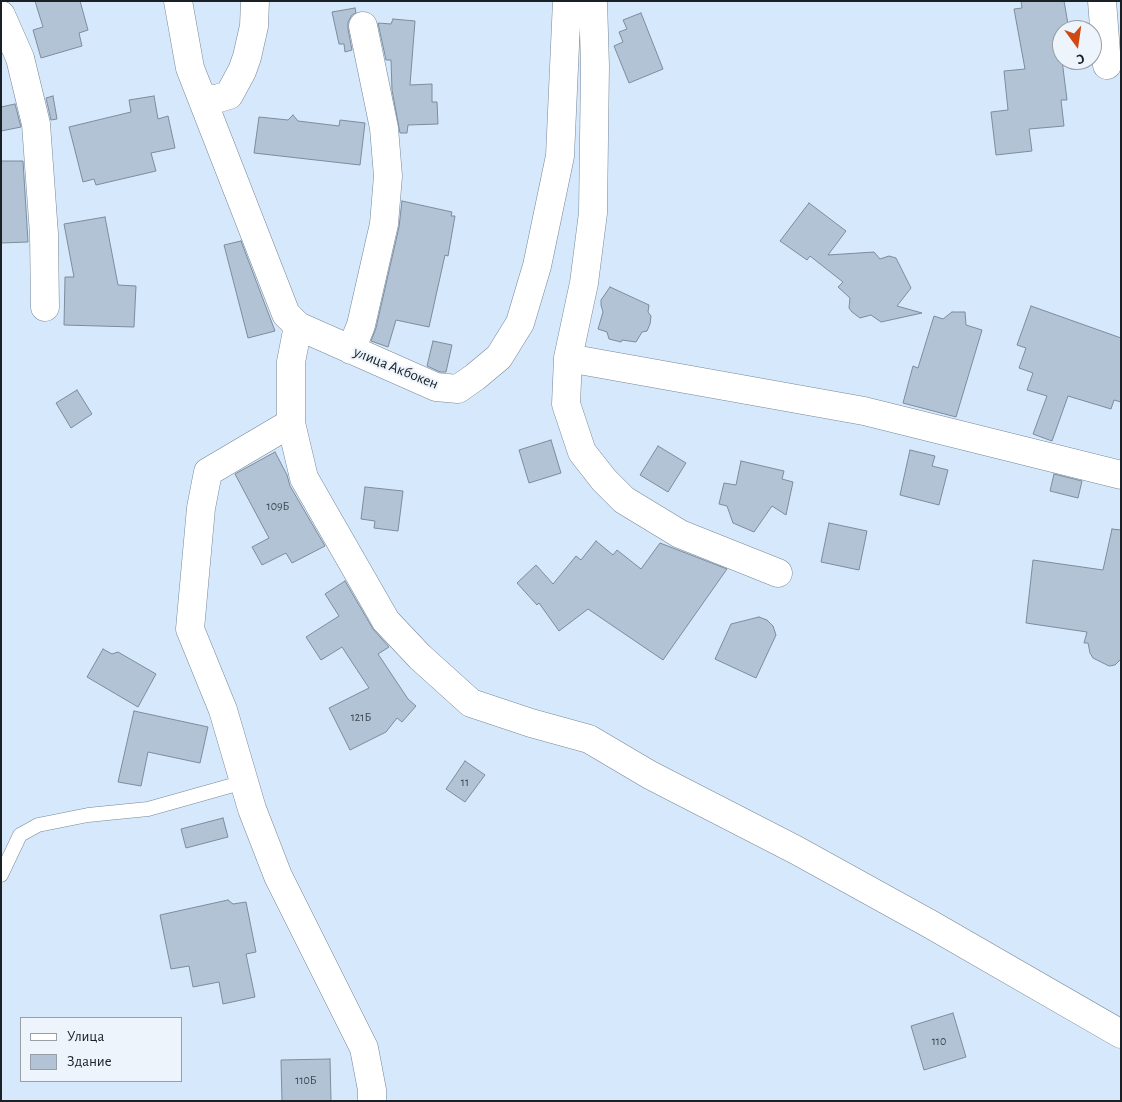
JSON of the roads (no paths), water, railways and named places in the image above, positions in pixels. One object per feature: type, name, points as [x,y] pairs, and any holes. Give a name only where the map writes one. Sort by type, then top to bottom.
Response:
[{"type":"street","name":"улица Акбокен","points":[[178,1],[190,68],[286,314],[298,326],[351,350],[436,387],[458,389],[499,357],[520,323],[537,266],[560,156],[567,1]]},
{"type":"street","points":[[202,97],[216,99],[229,96],[247,57],[254,26],[255,1]]},
{"type":"street","points":[[593,1],[596,66],[593,213],[584,283],[568,358],[566,404],[582,452],[604,480],[624,500],[680,534],[778,574]]},
{"type":"street","points":[[1102,1],[1107,65]]},
{"type":"street","points":[[1,15],[20,58],[36,124],[44,234],[44,307]]},
{"type":"street","points":[[351,350],[361,325],[384,224],[388,176],[384,128],[363,26]]},
{"type":"street","points":[[298,326],[291,362],[291,423],[304,478],[386,621],[420,657],[470,703],[589,739],[650,775],[796,850],[930,924],[1121,1034]]},
{"type":"street","points":[[568,358],[864,411],[1121,475]]},
{"type":"street","points":[[291,423],[208,472],[202,508],[190,629],[223,710],[252,809],[278,876],[364,1048],[372,1090],[372,1101]]},
{"type":"lane","points":[[1,875],[20,835],[38,824],[148,809],[244,782]]}]
